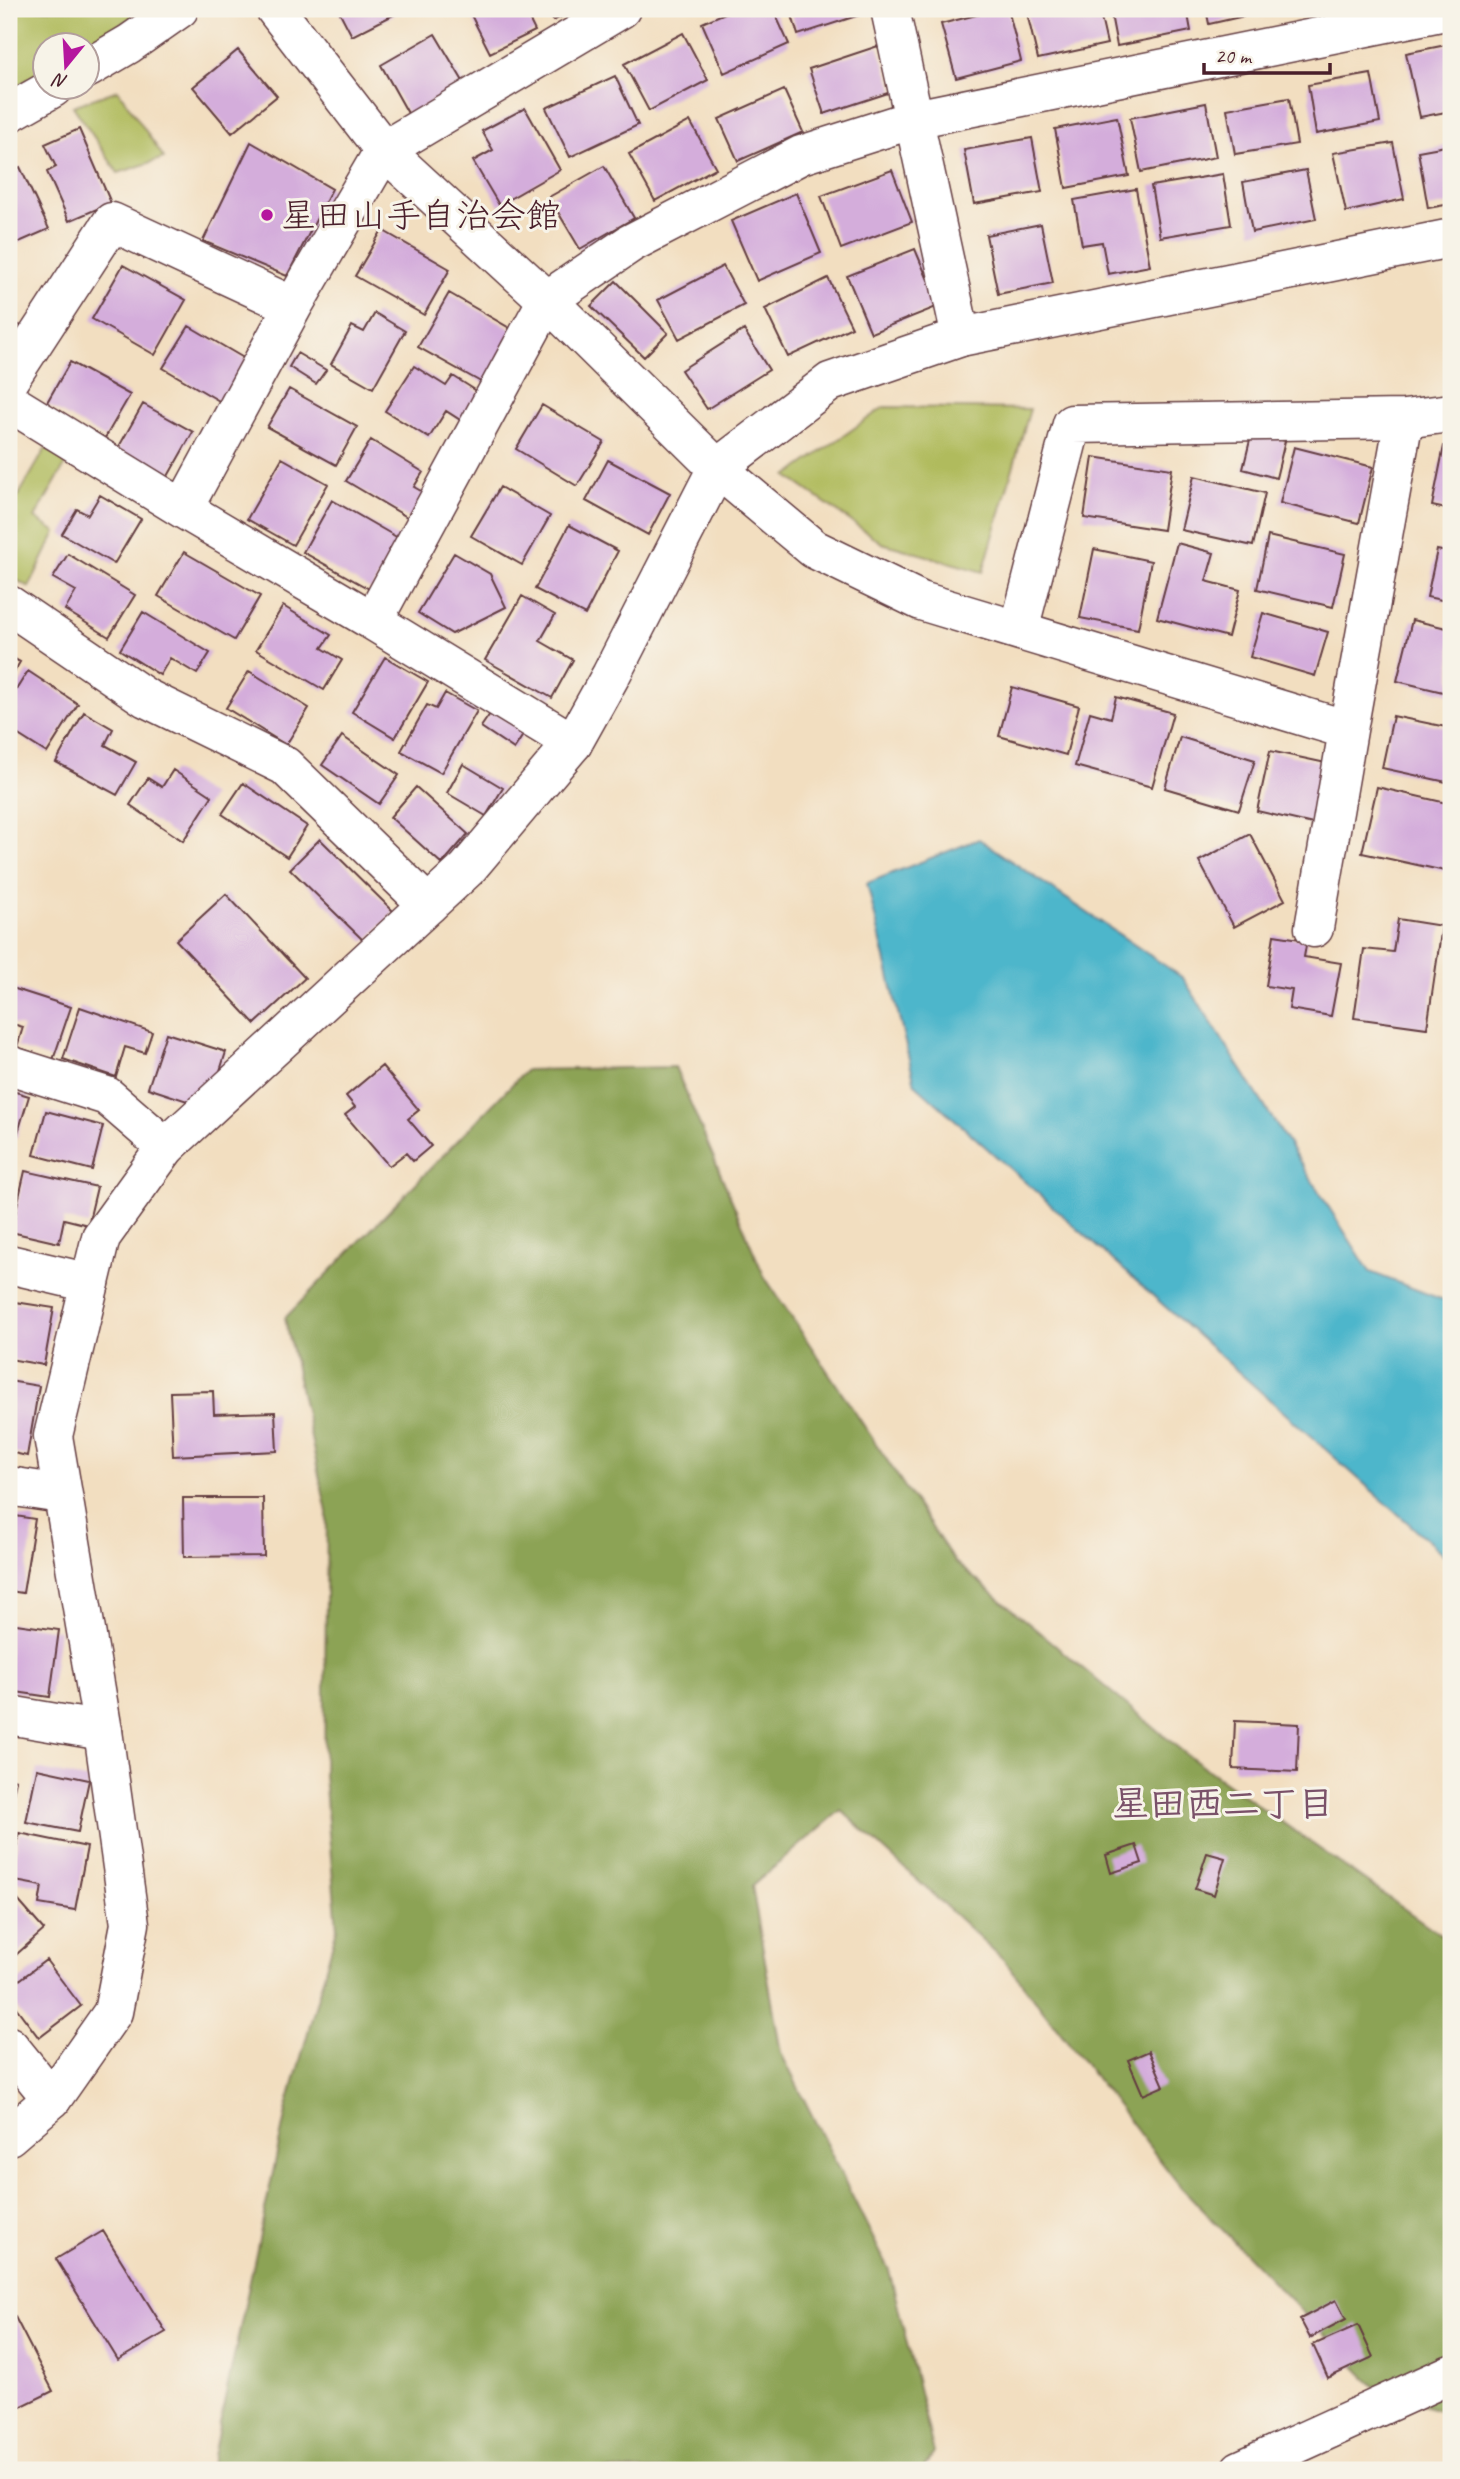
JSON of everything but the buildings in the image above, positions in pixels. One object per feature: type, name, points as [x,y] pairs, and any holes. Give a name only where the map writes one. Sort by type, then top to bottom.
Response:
[{"type":"street","points":[[102,60],[179,9]]},
{"type":"street","points":[[275,9],[384,149],[547,300],[717,468],[814,549],[921,601],[1348,730]]},
{"type":"street","points":[[183,509],[293,306],[384,149],[621,9]]},
{"type":"street","points":[[890,9],[961,337]]},
{"type":"street","points":[[373,621],[547,300],[631,243],[801,155],[914,119],[1451,10]]},
{"type":"street","points":[[9,113],[32,100]]},
{"type":"street","points":[[9,380],[112,222],[293,306]]},
{"type":"street","points":[[9,2136],[52,2099],[113,2012],[130,1924],[103,1731],[52,1436],[101,1237],[166,1147],[467,869],[573,743],[611,675],[717,468],[830,382],[961,337],[1451,238]]},
{"type":"street","points":[[9,402],[573,743]]},
{"type":"street","points":[[1019,630],[1072,425],[1404,419],[1451,413]]},
{"type":"street","points":[[1314,928],[1404,419]]},
{"type":"street","points":[[9,605],[146,698],[285,766],[428,905]]},
{"type":"street","points":[[9,1065],[107,1096],[166,1147]]},
{"type":"street","points":[[9,1264],[90,1283]]},
{"type":"street","points":[[9,1486],[61,1494]]},
{"type":"street","points":[[9,1715],[103,1731]]},
{"type":"street","points":[[9,2046],[52,2099]]},
{"type":"street","points":[[1240,2470],[1451,2374]]},
{"type":"green space","points":[[9,9],[127,9],[133,17],[102,35],[102,32],[32,32],[32,77],[9,91]]},
{"type":"green space","points":[[118,90],[164,158],[118,173],[73,106],[84,102],[102,102],[102,96]]},
{"type":"green space","points":[[884,407],[1030,409],[983,572],[882,543],[787,476]]},
{"type":"green space","points":[[46,448],[68,460],[35,518],[56,532],[29,587],[9,576],[9,512]]},
{"type":"green space","points":[[675,1067],[764,1276],[955,1562],[1187,1755],[1451,1942],[1451,2409],[1444,2412],[1378,2390],[1181,2187],[1003,1959],[841,1810],[752,1886],[781,2053],[889,2270],[934,2453],[922,2470],[210,2470],[286,2111],[337,1928],[324,1775],[327,1512],[285,1318],[526,1070]]},
{"type":"water","points":[[979,839],[1183,978],[1370,1272],[1451,1303],[1451,1561],[915,1084],[867,883]]},
{"type":"place","name":"星田山手自治会館","points":[[267,215]]},
{"type":"district","name":"星田西二丁目","points":[[1223,1803]]}]
